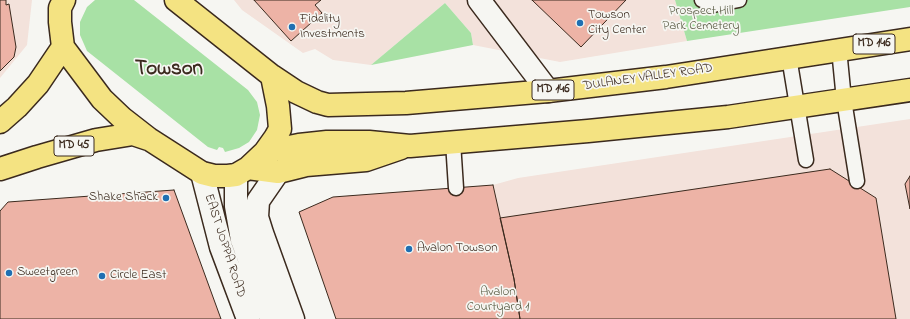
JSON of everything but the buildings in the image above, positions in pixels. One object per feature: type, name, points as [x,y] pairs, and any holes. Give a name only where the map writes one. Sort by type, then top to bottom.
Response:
[{"type":"main road","points":[[480,0],[548,90]]},
{"type":"main road","name":"DULANEY VALLEY ROAD","points":[[179,1],[272,76],[296,92],[317,102],[328,105],[406,103],[666,77],[910,39]]},
{"type":"main road","points":[[61,3],[60,22],[63,47],[102,98],[122,118],[149,139]]},
{"type":"main road","points":[[0,122],[17,107],[38,84],[63,47]]},
{"type":"main road","points":[[242,172],[265,152],[280,129],[278,106],[272,76]]},
{"type":"main road","points":[[265,152],[299,145],[327,142],[369,142],[410,146],[588,131],[720,118],[910,90]]},
{"type":"main road","name":"MD 45","points":[[0,169],[96,140],[133,134],[149,139],[202,174],[228,176],[242,172]]},
{"type":"main road","points":[[242,172],[278,172],[306,165],[366,160],[410,146]]},
{"type":"main road","name":"EAST JOPPA ROAD","points":[[242,172],[236,206],[242,240],[271,319]]},
{"type":"main road","points":[[278,172],[258,201],[257,217],[293,319]]},
{"type":"main road","name":"EAST JOPPA ROAD","points":[[202,174],[226,261],[248,319]]},
{"type":"lane","points":[[702,0],[713,5],[739,0]]},
{"type":"lane","points":[[839,49],[844,100],[857,181]]},
{"type":"lane","points":[[789,57],[806,160]]},
{"type":"lane","points":[[453,142],[456,188]]},
{"type":"shaded area","points":[[0,0],[32,0],[27,45],[0,78]]},
{"type":"shaded area","points":[[234,0],[675,0],[687,41],[560,62],[473,45],[471,33],[445,3],[371,65],[333,60],[315,49],[303,53],[242,10]]},
{"type":"shaded area","points":[[910,119],[910,319],[520,319],[493,185],[518,178]]},
{"type":"green space","points":[[95,0],[134,0],[248,90],[257,102],[260,115],[257,130],[249,142],[239,148],[225,152],[223,148],[219,147],[217,150],[208,147],[87,51],[80,35],[80,22],[87,7]]},
{"type":"green space","name":"Prospect Hill Park Cemetery","points":[[675,0],[910,0],[910,7],[687,41]]},
{"type":"green space","points":[[445,3],[471,33],[473,45],[371,65]]},
{"type":"place","name":"Towson City Center","points":[[580,23]]},
{"type":"place","name":"Fidelity Investments","points":[[292,27]]},
{"type":"place","name":"Shake Shack","points":[[166,198]]},
{"type":"place","name":"Avalon Towson","points":[[409,249]]},
{"type":"place","name":"Sweetgreen","points":[[9,273]]},
{"type":"place","name":"Circle East","points":[[102,276]]},
{"type":"district","name":"Towson","points":[[169,71]]},
{"type":"park label","name":"Avalon Courtyard 1","points":[[498,300]]}]
